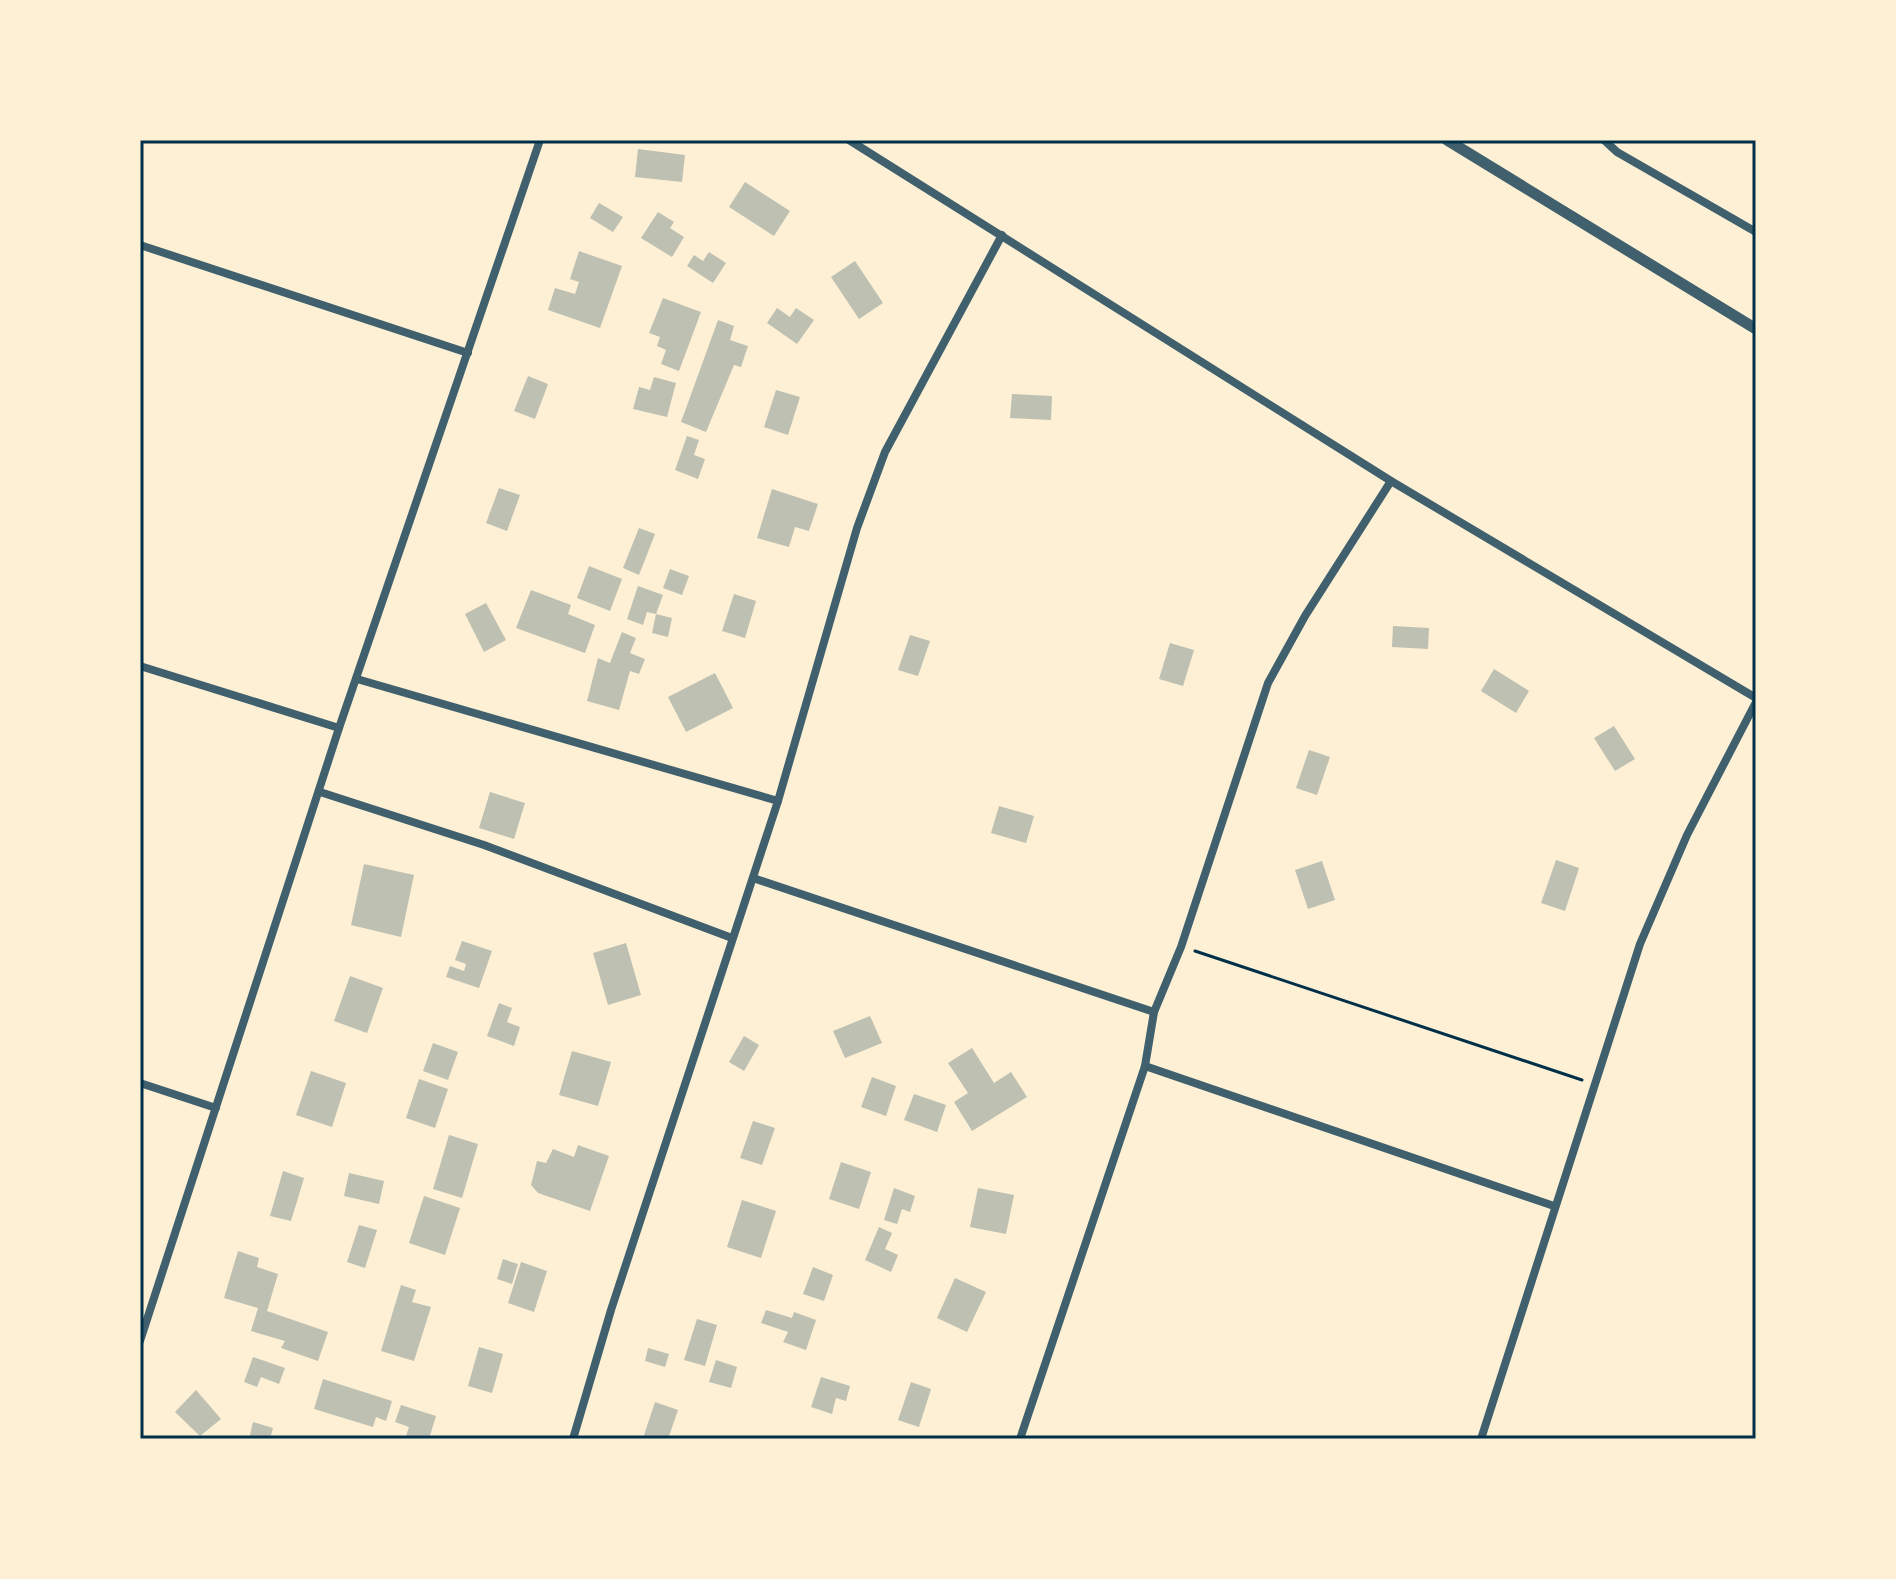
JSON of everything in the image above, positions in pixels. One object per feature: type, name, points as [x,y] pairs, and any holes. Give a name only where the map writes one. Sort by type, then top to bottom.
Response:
[{"type":"street","points":[[140,1341],[339,728],[540,140]]},
{"type":"street","points":[[849,140],[1391,481],[1756,700],[1661,891],[1594,1084],[1481,1439]]},
{"type":"street","points":[[1447,140],[1756,329]]},
{"type":"street","points":[[1604,140],[1617,152],[1756,232]]},
{"type":"street","points":[[573,1439],[778,801],[857,528],[885,452],[1002,235]]},
{"type":"street","points":[[140,245],[468,353]]},
{"type":"street","points":[[1020,1439],[1145,1066],[1154,1012],[1181,947],[1268,683],[1305,616],[1391,481]]},
{"type":"street","points":[[140,666],[339,728]]},
{"type":"street","points":[[357,679],[778,801]]},
{"type":"street","points":[[320,792],[484,845],[732,938]]},
{"type":"street","points":[[753,878],[1154,1012]]},
{"type":"street","points":[[1145,1066],[1554,1206]]},
{"type":"street","points":[[140,1083],[216,1108]]},
{"type":"path","points":[[1181,947],[1594,1084]]},
{"type":"building","points":[[638,149],[685,155],[682,182],[635,177]]},
{"type":"building","points":[[745,182],[790,211],[774,236],[729,207]]},
{"type":"building","points":[[599,203],[623,217],[613,232],[590,218]]},
{"type":"building","points":[[658,212],[674,222],[670,228],[684,237],[672,257],[641,238]]},
{"type":"building","points":[[579,251],[622,266],[600,328],[548,310],[555,288],[575,294],[579,282],[570,279]]},
{"type":"building","points":[[709,252],[726,263],[713,283],[687,266],[694,255],[703,261]]},
{"type":"building","points":[[855,261],[883,303],[859,319],[831,277]]},
{"type":"building","points":[[663,298],[701,312],[679,371],[661,364],[666,350],[657,346],[660,337],[649,333]]},
{"type":"building","points":[[777,308],[790,317],[796,308],[814,320],[797,344],[767,323]]},
{"type":"building","points":[[718,320],[734,326],[730,340],[748,346],[741,367],[734,365],[706,432],[681,422]]},
{"type":"building","points":[[528,376],[548,384],[535,419],[514,411]]},
{"type":"building","points":[[654,377],[676,383],[667,417],[633,409],[639,387],[650,390]]},
{"type":"building","points":[[776,390],[800,397],[788,435],[764,427]]},
{"type":"building","points":[[1012,394],[1052,396],[1051,420],[1010,418]]},
{"type":"building","points":[[687,436],[699,440],[694,455],[705,459],[698,479],[675,470]]},
{"type":"building","points":[[499,488],[520,495],[507,531],[486,523]]},
{"type":"building","points":[[772,489],[818,504],[809,531],[795,527],[789,547],[757,538]]},
{"type":"building","points":[[639,528],[655,534],[639,575],[623,568]]},
{"type":"building","points":[[589,566],[622,579],[610,611],[577,598]]},
{"type":"building","points":[[670,569],[689,576],[682,595],[663,588]]},
{"type":"building","points":[[638,586],[663,595],[656,614],[647,612],[643,625],[627,619]]},
{"type":"building","points":[[531,590],[571,605],[568,614],[595,625],[585,653],[516,628]]},
{"type":"building","points":[[734,594],[756,601],[745,638],[722,631]]},
{"type":"building","points":[[486,603],[506,640],[484,652],[465,614]]},
{"type":"building","points":[[656,614],[672,618],[668,637],[652,633]]},
{"type":"building","points":[[1393,626],[1429,628],[1428,649],[1392,647]]},
{"type":"building","points":[[622,632],[636,638],[630,653],[645,659],[639,674],[630,671],[619,710],[587,701],[598,658],[610,663]]},
{"type":"building","points":[[910,635],[930,641],[918,676],[898,670]]},
{"type":"building","points":[[1170,643],[1194,650],[1183,686],[1159,679]]},
{"type":"building","points":[[1494,669],[1529,691],[1516,713],[1481,691]]},
{"type":"building","points":[[715,673],[733,708],[686,732],[668,697]]},
{"type":"building","points":[[1614,726],[1635,759],[1615,771],[1594,738]]},
{"type":"building","points":[[1309,750],[1330,757],[1317,795],[1296,788]]},
{"type":"building","points":[[490,792],[525,803],[514,839],[479,828]]},
{"type":"building","points":[[999,806],[1034,816],[1026,843],[991,833]]},
{"type":"building","points":[[1556,860],[1579,868],[1565,911],[1541,903]]},
{"type":"building","points":[[1322,861],[1335,900],[1308,909],[1295,870]]},
{"type":"building","points":[[364,864],[414,875],[401,937],[351,925]]},
{"type":"building","points":[[462,941],[492,951],[479,988],[446,977],[450,966],[464,971],[466,964],[455,960]]},
{"type":"building","points":[[626,943],[641,995],[608,1005],[593,953]]},
{"type":"building","points":[[350,976],[383,988],[367,1033],[334,1021]]},
{"type":"building","points":[[499,1003],[512,1008],[507,1022],[520,1027],[514,1046],[487,1036]]},
{"type":"building","points":[[870,1016],[882,1043],[845,1058],[833,1031]]},
{"type":"building","points":[[744,1036],[759,1045],[744,1071],[729,1062]]},
{"type":"building","points":[[433,1043],[458,1052],[448,1080],[423,1071]]},
{"type":"building","points":[[972,1048],[994,1083],[1011,1072],[1027,1097],[972,1131],[954,1102],[968,1093],[948,1063]]},
{"type":"building","points":[[572,1051],[611,1062],[598,1106],[559,1095]]},
{"type":"building","points":[[311,1071],[346,1083],[332,1127],[296,1115]]},
{"type":"building","points":[[872,1077],[896,1086],[886,1116],[861,1107]]},
{"type":"building","points":[[419,1079],[448,1089],[435,1128],[406,1118]]},
{"type":"building","points":[[914,1094],[946,1105],[937,1132],[904,1120]]},
{"type":"building","points":[[753,1121],[775,1128],[762,1165],[740,1158]]},
{"type":"building","points":[[449,1135],[478,1144],[462,1198],[433,1189]]},
{"type":"building","points":[[578,1145],[609,1156],[590,1211],[538,1193],[531,1185],[537,1161],[546,1163],[553,1149],[574,1157]]},
{"type":"building","points":[[841,1162],[871,1172],[859,1209],[829,1199]]},
{"type":"building","points":[[283,1171],[304,1178],[291,1221],[270,1216]]},
{"type":"building","points":[[349,1173],[384,1181],[379,1204],[344,1196]]},
{"type":"building","points":[[894,1188],[915,1196],[910,1212],[902,1209],[897,1224],[884,1220]]},
{"type":"building","points":[[978,1188],[1014,1195],[1006,1234],[970,1227]]},
{"type":"building","points":[[424,1196],[460,1208],[445,1255],[409,1243]]},
{"type":"building","points":[[742,1200],[776,1211],[761,1258],[727,1247]]},
{"type":"building","points":[[359,1225],[377,1230],[365,1268],[347,1262]]},
{"type":"building","points":[[879,1227],[892,1233],[885,1249],[898,1255],[891,1272],[865,1260]]},
{"type":"building","points":[[238,1251],[259,1258],[257,1267],[278,1274],[267,1311],[328,1332],[318,1361],[281,1348],[285,1341],[251,1331],[258,1308],[224,1298]]},
{"type":"building","points":[[503,1259],[518,1264],[512,1284],[497,1279]]},
{"type":"building","points":[[521,1262],[547,1271],[534,1312],[508,1303]]},
{"type":"building","points":[[813,1267],[833,1275],[824,1301],[803,1294]]},
{"type":"building","points":[[955,1278],[986,1292],[967,1332],[937,1318]]},
{"type":"building","points":[[401,1285],[416,1290],[412,1302],[431,1307],[414,1361],[381,1351]]},
{"type":"building","points":[[766,1310],[792,1318],[794,1312],[816,1320],[806,1350],[783,1342],[788,1332],[761,1323]]},
{"type":"building","points":[[697,1319],[717,1325],[705,1366],[684,1360]]},
{"type":"building","points":[[479,1347],[503,1354],[492,1393],[468,1386]]},
{"type":"building","points":[[648,1348],[669,1354],[665,1367],[645,1361]]},
{"type":"building","points":[[253,1357],[285,1368],[279,1384],[261,1377],[257,1387],[244,1382]]},
{"type":"building","points":[[716,1360],[737,1367],[731,1388],[709,1382]]},
{"type":"building","points":[[821,1377],[850,1386],[846,1401],[836,1398],[832,1414],[811,1407]]},
{"type":"building","points":[[323,1379],[392,1401],[386,1421],[376,1417],[373,1427],[314,1409]]},
{"type":"building","points":[[911,1382],[931,1389],[919,1427],[898,1420]]},
{"type":"building","points":[[196,1390],[221,1419],[200,1436],[175,1412]]},
{"type":"building","points":[[655,1402],[678,1410],[668,1439],[643,1438]]},
{"type":"building","points":[[401,1405],[436,1416],[429,1439],[405,1439],[409,1427],[395,1422]]},
{"type":"building","points":[[253,1422],[273,1428],[270,1439],[249,1439]]}]
